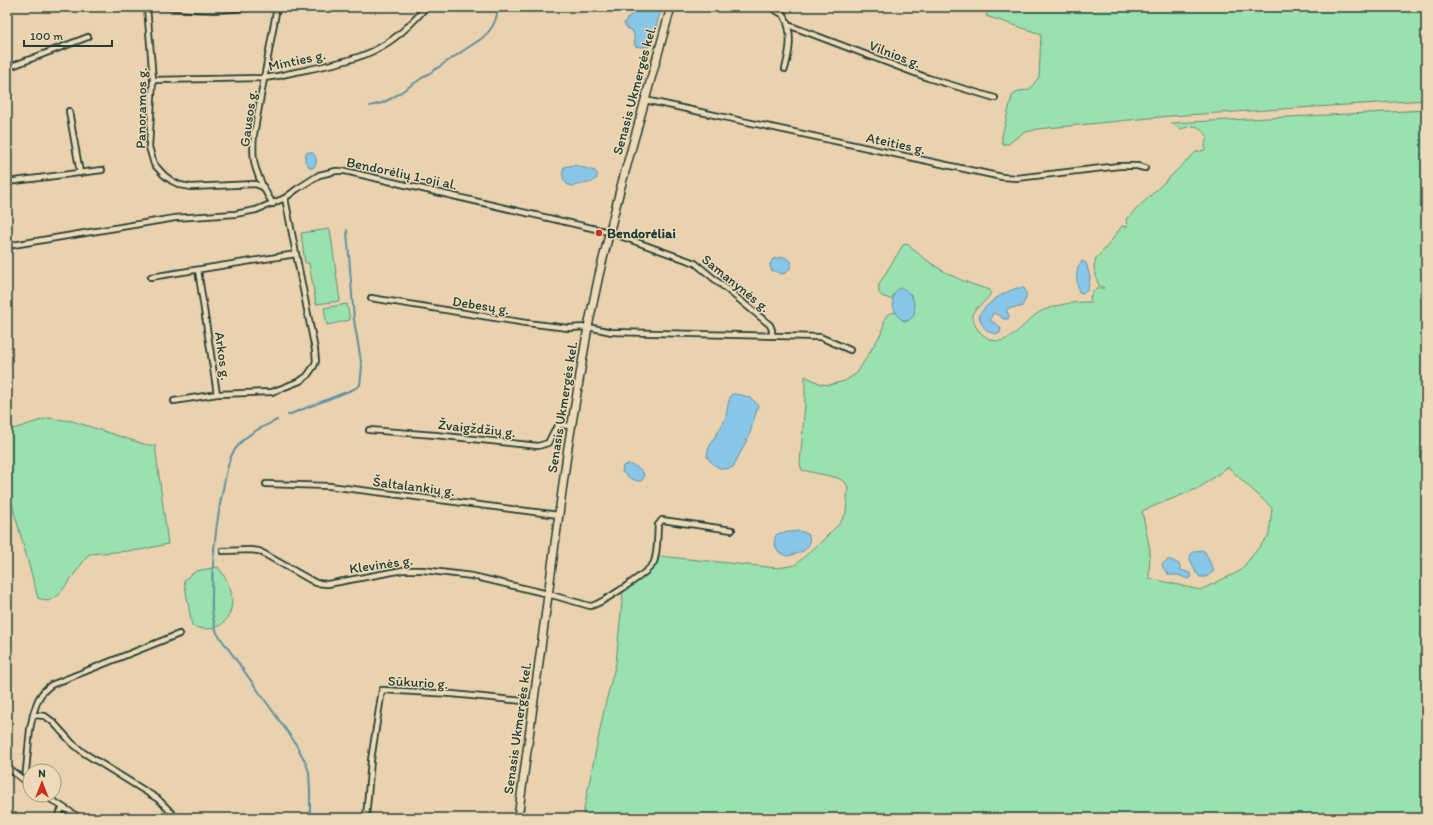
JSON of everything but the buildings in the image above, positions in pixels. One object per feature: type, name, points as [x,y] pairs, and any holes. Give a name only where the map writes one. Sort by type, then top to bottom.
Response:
[{"type":"main road","name":"Senasis Ukmergės kel.","points":[[518,818],[559,515],[588,327],[609,232],[670,7]]},
{"type":"street","name":"Panoramos g.","points":[[147,7],[153,80],[149,147],[154,164],[164,175],[180,185],[191,187],[256,184],[263,187]]},
{"type":"street","points":[[166,7],[216,10],[236,10],[249,7]]},
{"type":"street","name":"Gausos g.","points":[[273,204],[263,187],[255,168],[253,151],[254,134],[277,7]]},
{"type":"street","name":"Minties g.","points":[[153,80],[264,78],[356,58],[379,47],[400,33],[414,21],[426,7]]},
{"type":"street","name":"Vilnios g.","points":[[770,7],[784,15],[788,25],[928,78],[995,98]]},
{"type":"street","points":[[785,68],[788,58],[790,33],[788,25]]},
{"type":"street","points":[[7,68],[88,38]]},
{"type":"street","name":"Ateities g.","points":[[645,100],[1002,177],[1016,178],[1119,166],[1137,166],[1145,168]]},
{"type":"street","points":[[69,111],[80,172]]},
{"type":"street","points":[[7,182],[102,170]]},
{"type":"street","name":"Bendorėlių 1-oji al.","points":[[7,246],[175,218],[249,212],[264,208],[285,198],[319,175],[336,171],[345,171],[609,232]]},
{"type":"street","name":"Arkos g.","points":[[198,270],[217,394],[272,392],[300,381],[311,372],[316,361],[315,350],[285,198]]},
{"type":"street","name":"Samanynės g.","points":[[609,232],[696,263],[770,325],[772,335]]},
{"type":"street","points":[[151,277],[296,254]]},
{"type":"street","name":"Debesų g.","points":[[371,298],[526,323],[568,328],[588,327]]},
{"type":"street","name":"Samanynės g.","points":[[588,327],[612,332],[820,337],[850,350]]},
{"type":"street","points":[[174,401],[217,394]]},
{"type":"street","name":"Žvaigždžių g.","points":[[369,430],[435,434],[538,446],[548,444],[554,431],[559,425],[572,426]]},
{"type":"street","name":"Šaltalankių g.","points":[[266,484],[328,486],[559,515]]},
{"type":"street","name":"Klevinės g.","points":[[223,551],[259,551],[316,583],[321,584],[403,570],[423,570],[472,576],[548,594],[590,606],[614,594],[654,564],[658,525],[662,520],[732,530]]},
{"type":"street","points":[[27,763],[33,714],[37,700],[44,690],[51,685],[179,634]]},
{"type":"street","name":"Sūkurio g.","points":[[366,818],[371,760],[382,690],[534,702]]},
{"type":"street","points":[[33,714],[44,716],[53,722],[72,743],[158,799],[177,818]]},
{"type":"street","points":[[7,767],[22,779]]},
{"type":"street","points":[[56,803],[80,818]]},
{"type":"street","points":[[59,818],[60,812],[63,808]]},
{"type":"green space","points":[[989,7],[1426,7],[1426,100],[1170,116],[1038,129],[1023,133],[1008,144],[1002,144],[1002,136],[1012,96],[1019,91],[1029,90],[1039,77],[1041,34],[986,16]]},
{"type":"green space","points":[[1426,110],[1426,818],[583,818],[605,705],[616,663],[623,592],[655,566],[658,556],[778,568],[795,565],[840,523],[846,513],[848,487],[845,482],[838,478],[802,470],[800,464],[805,404],[805,376],[821,384],[829,385],[845,381],[857,373],[882,332],[885,318],[888,314],[895,312],[904,321],[908,321],[914,307],[911,294],[893,295],[893,300],[883,297],[879,291],[879,284],[903,245],[907,244],[926,260],[955,277],[990,290],[991,292],[988,298],[972,314],[978,330],[986,337],[994,341],[1001,341],[1015,334],[1034,316],[1046,309],[1065,304],[1091,302],[1090,297],[1093,291],[1098,288],[1104,288],[1098,284],[1094,267],[1096,258],[1106,248],[1122,226],[1127,227],[1126,219],[1196,152],[1205,150],[1207,136],[1199,127],[1193,126],[1181,129],[1171,123]],"holes":[[[1228,467],[1272,508],[1269,535],[1240,571],[1200,590],[1149,578],[1150,550],[1142,511],[1199,488]]]},
{"type":"green space","points":[[330,229],[340,301],[316,304],[309,263],[305,263],[301,233]]},
{"type":"green space","points":[[347,304],[350,320],[327,325],[324,308]]},
{"type":"green space","points":[[48,418],[72,421],[147,445],[155,445],[168,544],[140,550],[89,554],[59,595],[48,601],[38,598],[7,486],[7,431]]},
{"type":"green space","points":[[218,567],[230,588],[232,598],[229,615],[224,622],[211,629],[202,629],[192,626],[184,580],[196,571]]},
{"type":"water","points":[[638,7],[662,7],[650,46],[635,46],[632,30],[628,29],[624,24]]},
{"type":"water","points":[[306,153],[313,153],[316,159],[316,164],[313,168],[310,168],[305,161]]},
{"type":"water","points":[[574,165],[595,171],[597,173],[597,178],[594,181],[574,186],[567,184],[563,176],[564,167]]},
{"type":"water","points":[[784,257],[791,261],[791,266],[788,271],[782,274],[771,270],[770,264],[773,259]]},
{"type":"water","points":[[1082,261],[1086,263],[1090,277],[1088,290],[1083,293],[1079,292],[1077,276],[1079,264]]},
{"type":"water","points":[[900,288],[907,291],[914,303],[915,308],[913,317],[908,321],[903,320],[895,312],[893,301],[894,296],[896,291]]},
{"type":"water","points":[[1017,288],[1024,288],[1026,293],[1026,298],[1023,305],[1021,307],[1009,308],[1006,310],[1009,315],[1008,319],[1003,319],[999,315],[993,313],[990,320],[1001,328],[1000,333],[996,334],[989,332],[981,323],[979,315],[996,298]]},
{"type":"water","points":[[732,394],[754,400],[758,406],[749,436],[733,467],[725,469],[712,463],[707,457],[712,442],[725,419],[729,400]]},
{"type":"water","points":[[628,464],[641,470],[644,475],[641,481],[633,479],[622,472],[623,466]]},
{"type":"water","points":[[800,531],[808,534],[810,539],[808,547],[805,550],[787,556],[778,552],[774,542],[776,535],[780,533]]},
{"type":"water","points":[[1202,550],[1205,552],[1214,571],[1206,577],[1200,577],[1196,573],[1190,559],[1191,554],[1195,551]]},
{"type":"water","points":[[1168,560],[1179,564],[1181,570],[1190,573],[1192,577],[1188,579],[1178,575],[1169,575],[1163,568],[1162,564]]},
{"type":"waterway","points":[[370,106],[382,103],[392,98],[481,39],[493,25],[498,7]]},
{"type":"waterway","points":[[288,415],[354,389],[360,385],[362,367],[354,320],[347,230]]},
{"type":"waterway","points":[[277,420],[245,438],[234,451],[230,460],[221,498],[215,540],[212,610],[217,633],[294,741],[305,761],[309,772],[310,818]]},
{"type":"place","name":"Bendorėliai","points":[[599,233]]}]
